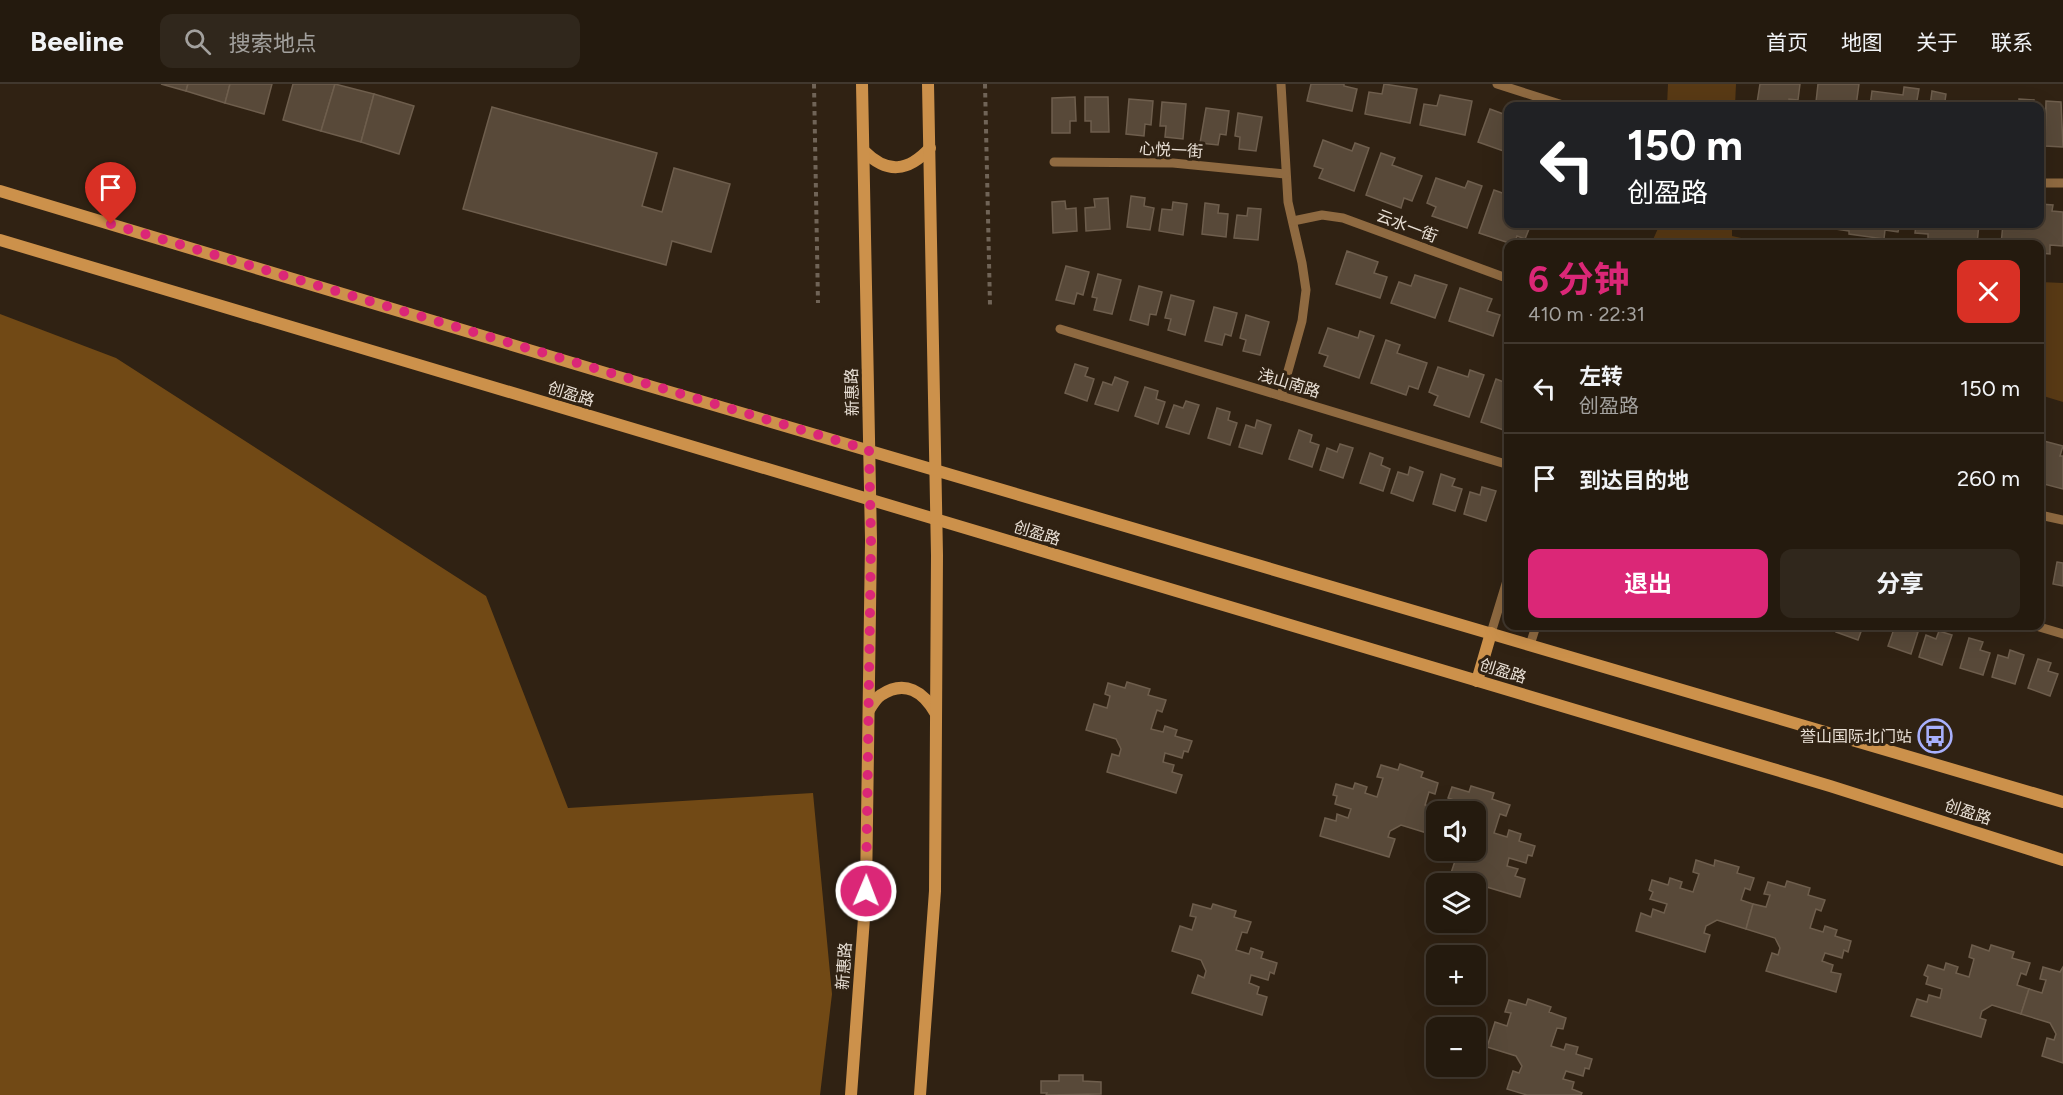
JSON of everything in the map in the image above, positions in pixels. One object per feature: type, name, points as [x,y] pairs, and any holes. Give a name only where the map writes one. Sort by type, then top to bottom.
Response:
[{"type":"street","name":"新惠路","points":[[850,1095],[866,891],[869,710],[870,500],[862,84]]},
{"type":"street","points":[[920,1095],[935,891],[937,520],[928,84]]},
{"type":"street","points":[[864,151],[875,162],[890,167],[905,166],[919,160],[930,148]]},
{"type":"street","name":"创盈路","points":[[0,191],[2063,802]]},
{"type":"street","name":"创盈路","points":[[0,240],[1830,786],[2063,860]]},
{"type":"street","points":[[1477,681],[1491,633]]},
{"type":"street","points":[[869,710],[879,696],[895,688],[913,689],[928,699],[936,715]]},
{"type":"lane","points":[[1281,84],[1285,174],[1306,290],[1302,321],[1281,396]]},
{"type":"lane","points":[[1497,84],[1553,102]]},
{"type":"lane","name":"心悦一街","points":[[1054,162],[1173,163],[1285,174]]},
{"type":"lane","points":[[2044,183],[2063,183]]},
{"type":"lane","name":"云水一街","points":[[1293,221],[1322,215],[1343,218],[1504,277]]},
{"type":"lane","name":"浅山南路","points":[[1060,329],[1504,463]]},
{"type":"lane","points":[[2044,516],[2063,520]]},
{"type":"lane","points":[[1491,633],[1504,590]]},
{"type":"lane","points":[[2044,628],[2063,634]]},
{"type":"lane","points":[[1530,645],[1535,630]]},
{"type":"path","points":[[814,84],[818,303]]},
{"type":"path","points":[[985,84],[990,305]]},
{"type":"shaded area","points":[[1668,84],[1736,84],[1735,102],[1667,102]]},
{"type":"shaded area","points":[[1658,228],[1732,228],[1732,236],[1750,240],[1653,240]]},
{"type":"shaded area","points":[[2044,282],[2063,283],[2063,402],[2044,396]]},
{"type":"shaded area","points":[[0,314],[116,358],[486,596],[568,808],[813,793],[832,994],[820,1095],[0,1095]]},
{"type":"building","points":[[161,84],[188,84],[186,91]]},
{"type":"building","points":[[188,84],[230,84],[225,103],[186,91]]},
{"type":"building","points":[[230,84],[272,84],[264,114],[225,103]]},
{"type":"building","points":[[293,84],[335,84],[321,131],[283,120]]},
{"type":"building","points":[[335,84],[374,94],[361,142],[321,131]]},
{"type":"building","points":[[1311,84],[1344,84],[1344,86],[1357,89],[1352,111],[1307,101]]},
{"type":"building","points":[[1384,84],[1417,89],[1410,123],[1365,114],[1369,92],[1382,94]]},
{"type":"building","points":[[1760,84],[1800,84],[1798,100],[1757,102]]},
{"type":"building","points":[[1818,84],[1859,84],[1857,102],[1816,102]]},
{"type":"building","points":[[1904,87],[1919,89],[1917,102],[1871,102],[1872,91],[1903,95]]},
{"type":"building","points":[[1932,91],[1946,94],[1945,101],[1951,102],[1931,102]]},
{"type":"building","points":[[374,94],[414,106],[399,154],[361,142]]},
{"type":"building","points":[[1440,95],[1472,101],[1465,135],[1420,125],[1424,104],[1437,106]]},
{"type":"building","points":[[1075,97],[1076,121],[1070,121],[1070,133],[1052,133],[1052,98]]},
{"type":"building","points":[[1085,97],[1108,97],[1109,132],[1091,132],[1091,121],[1085,121]]},
{"type":"building","points":[[1129,99],[1153,101],[1151,125],[1145,124],[1144,136],[1126,134]]},
{"type":"building","points":[[2019,99],[2034,100],[2034,102],[2019,102]]},
{"type":"building","points":[[2046,101],[2061,102],[2063,147],[2045,146]]},
{"type":"building","points":[[1162,102],[1186,104],[1183,139],[1165,137],[1166,126],[1160,126]]},
{"type":"building","points":[[492,107],[657,153],[642,206],[662,212],[674,168],[730,184],[711,252],[672,241],[666,265],[463,209]]},
{"type":"building","points":[[1206,108],[1229,111],[1226,135],[1220,134],[1218,145],[1200,143]]},
{"type":"building","points":[[1490,109],[1504,114],[1504,151],[1478,142]]},
{"type":"building","points":[[1238,113],[1262,117],[1256,151],[1239,149],[1240,137],[1235,136]]},
{"type":"building","points":[[1323,140],[1352,151],[1355,143],[1369,148],[1354,191],[1319,178],[1323,169],[1314,166]]},
{"type":"building","points":[[1381,153],[1395,158],[1392,165],[1422,176],[1412,201],[1404,198],[1401,208],[1366,195]]},
{"type":"building","points":[[1436,178],[1465,188],[1468,181],[1482,186],[1467,228],[1432,216],[1436,207],[1427,203]]},
{"type":"building","points":[[1494,190],[1504,194],[1504,228],[1529,228],[1525,239],[1517,236],[1516,240],[1504,241],[1479,233]]},
{"type":"building","points":[[1131,196],[1145,198],[1144,206],[1154,208],[1150,230],[1127,227]]},
{"type":"building","points":[[1108,198],[1110,229],[1086,231],[1085,208],[1095,207],[1094,199]]},
{"type":"building","points":[[1065,201],[1066,209],[1076,208],[1077,231],[1053,233],[1052,202]]},
{"type":"building","points":[[1173,202],[1187,204],[1183,235],[1159,231],[1162,209],[1172,210]]},
{"type":"building","points":[[1205,203],[1219,205],[1218,213],[1228,214],[1226,237],[1202,234]]},
{"type":"building","points":[[2044,204],[2053,205],[2052,211],[2063,212],[2063,246],[2050,245],[2050,254],[2044,253],[2044,240],[2001,240],[2003,228],[2044,228]]},
{"type":"building","points":[[1248,208],[1261,209],[1258,240],[1234,238],[1237,215],[1247,216]]},
{"type":"building","points":[[1899,228],[1898,232],[1885,230],[1884,239],[1849,234],[1849,231],[1836,229]]},
{"type":"building","points":[[1916,228],[1979,228],[1977,240],[1928,240],[1928,234],[1915,233]]},
{"type":"building","points":[[1347,251],[1378,262],[1374,273],[1387,277],[1380,298],[1336,284]]},
{"type":"building","points":[[1066,266],[1089,272],[1083,295],[1077,293],[1074,304],[1056,300]]},
{"type":"building","points":[[1098,274],[1121,280],[1112,314],[1094,310],[1097,298],[1092,297]]},
{"type":"building","points":[[1415,275],[1447,285],[1435,318],[1391,303],[1399,282],[1411,286]]},
{"type":"building","points":[[1139,286],[1162,292],[1156,315],[1150,314],[1148,325],[1130,320]]},
{"type":"building","points":[[1460,288],[1492,299],[1487,311],[1500,315],[1493,336],[1449,321]]},
{"type":"building","points":[[1171,295],[1194,301],[1185,335],[1168,330],[1171,319],[1165,318]]},
{"type":"building","points":[[1214,307],[1237,313],[1231,336],[1225,334],[1222,345],[1205,341]]},
{"type":"building","points":[[1246,315],[1269,322],[1260,355],[1243,351],[1246,340],[1240,338]]},
{"type":"building","points":[[1328,328],[1358,338],[1360,331],[1374,336],[1359,378],[1324,366],[1328,356],[1319,353]]},
{"type":"building","points":[[1386,340],[1400,345],[1397,353],[1427,363],[1418,389],[1409,386],[1406,395],[1371,383]]},
{"type":"building","points":[[1075,364],[1088,368],[1085,376],[1094,379],[1087,401],[1065,393]]},
{"type":"building","points":[[1438,367],[1468,377],[1470,370],[1484,375],[1469,417],[1434,405],[1438,396],[1429,392]]},
{"type":"building","points":[[1115,377],[1128,382],[1118,411],[1095,404],[1103,382],[1112,385]]},
{"type":"building","points":[[1496,379],[1504,382],[1504,430],[1481,422]]},
{"type":"building","points":[[1145,387],[1158,391],[1156,399],[1165,402],[1158,424],[1135,416]]},
{"type":"building","points":[[1186,401],[1199,405],[1189,434],[1166,427],[1174,405],[1183,408]]},
{"type":"building","points":[[1217,408],[1230,412],[1228,420],[1237,423],[1230,445],[1208,438]]},
{"type":"building","points":[[1257,420],[1271,425],[1262,454],[1239,447],[1246,425],[1255,428]]},
{"type":"building","points":[[1299,430],[1312,435],[1310,442],[1319,445],[1312,467],[1289,459]]},
{"type":"building","points":[[2044,441],[2063,446],[2060,456],[2063,456],[2063,489],[2044,484]]},
{"type":"building","points":[[1340,444],[1353,448],[1343,478],[1320,470],[1327,448],[1337,452]]},
{"type":"building","points":[[1370,453],[1383,458],[1381,465],[1390,469],[1383,491],[1360,483]]},
{"type":"building","points":[[1410,467],[1423,472],[1413,501],[1391,493],[1398,472],[1408,475]]},
{"type":"building","points":[[1441,474],[1455,479],[1452,486],[1462,489],[1455,511],[1433,504]]},
{"type":"building","points":[[1482,487],[1496,491],[1486,521],[1464,514],[1470,492],[1480,495]]},
{"type":"building","points":[[2057,562],[2063,563],[2063,586],[2053,584]]},
{"type":"building","points":[[1837,630],[1862,630],[1858,640],[1836,632]]},
{"type":"building","points":[[1894,630],[1918,632],[1911,654],[1888,646]]},
{"type":"building","points":[[1939,631],[1952,635],[1942,665],[1919,657],[1926,635],[1936,639]]},
{"type":"building","points":[[1969,638],[1983,642],[1980,650],[1990,653],[1983,675],[1960,668]]},
{"type":"building","points":[[2010,650],[2024,655],[2015,684],[1992,677],[1998,655],[2008,658]]},
{"type":"building","points":[[2038,659],[2051,663],[2048,671],[2058,674],[2050,696],[2028,688]]},
{"type":"building","points":[[1127,682],[1150,689],[1148,695],[1166,700],[1162,712],[1157,710],[1151,729],[1163,732],[1165,726],[1177,730],[1175,736],[1192,741],[1188,752],[1184,751],[1182,758],[1165,753],[1163,762],[1174,765],[1172,772],[1182,775],[1176,793],[1107,772],[1112,754],[1119,756],[1121,749],[1116,739],[1086,730],[1094,704],[1107,708],[1110,696],[1105,694],[1108,683],[1125,688]]},
{"type":"building","points":[[1400,764],[1423,772],[1421,777],[1438,783],[1435,794],[1429,792],[1425,805],[1426,833],[1401,825],[1390,831],[1388,837],[1395,839],[1389,857],[1320,836],[1325,818],[1336,821],[1337,814],[1348,818],[1351,809],[1335,804],[1337,796],[1333,795],[1336,784],[1353,789],[1355,783],[1367,787],[1365,793],[1377,797],[1383,778],[1377,777],[1381,765],[1398,770]]},
{"type":"building","points":[[1471,786],[1494,793],[1492,799],[1510,805],[1506,816],[1500,814],[1494,833],[1507,837],[1509,830],[1521,834],[1519,841],[1535,846],[1532,856],[1528,855],[1526,863],[1509,858],[1507,866],[1518,869],[1515,876],[1525,879],[1520,897],[1486,887],[1486,873],[1451,873],[1455,861],[1486,861],[1486,801],[1454,801],[1448,798],[1452,787],[1469,792]]},
{"type":"building","points":[[1696,860],[1714,866],[1715,860],[1739,867],[1737,873],[1754,878],[1750,890],[1745,888],[1741,900],[1753,904],[1746,929],[1717,920],[1706,926],[1704,933],[1710,935],[1705,952],[1636,931],[1641,913],[1651,917],[1653,909],[1664,913],[1667,904],[1650,899],[1653,892],[1649,890],[1652,880],[1668,885],[1670,878],[1682,882],[1680,888],[1693,892],[1699,874],[1693,872]]},
{"type":"building","points":[[1787,881],[1810,888],[1808,895],[1825,900],[1821,911],[1816,909],[1810,928],[1823,932],[1825,926],[1837,930],[1835,936],[1851,941],[1848,952],[1844,950],[1842,958],[1825,953],[1822,961],[1833,965],[1831,972],[1841,974],[1836,992],[1766,971],[1772,953],[1778,955],[1780,948],[1775,938],[1746,929],[1753,904],[1766,907],[1770,895],[1764,894],[1768,882],[1785,887]]},
{"type":"building","points":[[1193,904],[1211,909],[1213,904],[1236,911],[1234,917],[1251,922],[1247,933],[1242,932],[1236,950],[1249,954],[1251,948],[1263,952],[1261,958],[1277,963],[1274,974],[1270,972],[1268,980],[1251,975],[1249,983],[1259,987],[1257,994],[1267,997],[1262,1015],[1192,993],[1198,975],[1204,978],[1206,971],[1201,960],[1172,951],[1180,926],[1192,930],[1196,917],[1190,916]]},
{"type":"building","points":[[1972,945],[1989,951],[1991,945],[2014,952],[2012,958],[2030,963],[2026,975],[2021,973],[2017,985],[2029,989],[2021,1014],[1992,1005],[1982,1011],[1980,1018],[1986,1020],[1981,1037],[1911,1016],[1917,999],[1927,1002],[1929,995],[1940,998],[1942,989],[1926,984],[1928,977],[1924,975],[1928,965],[1944,970],[1946,963],[1958,967],[1956,973],[1969,977],[1974,959],[1969,957]]},
{"type":"building","points":[[2043,967],[2060,972],[2063,967],[2063,1063],[2042,1056],[2047,1038],[2054,1040],[2056,1034],[2050,1023],[2021,1014],[2029,989],[2042,993],[2046,980],[2040,979]]},
{"type":"building","points":[[1528,999],[1551,1007],[1549,1012],[1566,1018],[1563,1029],[1557,1028],[1551,1046],[1564,1050],[1566,1044],[1578,1047],[1576,1054],[1592,1059],[1589,1069],[1585,1068],[1583,1076],[1566,1071],[1563,1079],[1574,1082],[1572,1089],[1582,1093],[1581,1095],[1527,1095],[1507,1089],[1513,1071],[1519,1073],[1522,1066],[1516,1056],[1487,1047],[1495,1022],[1507,1026],[1511,1013],[1505,1012],[1509,1000],[1526,1005]]},
{"type":"building","points":[[1059,1075],[1083,1075],[1083,1081],[1101,1082],[1101,1094],[1046,1095],[1047,1093],[1041,1093],[1041,1081],[1059,1081]]},
{"type":"place","name":"誉山国际北门站","points":[[1935,736]]},
{"type":"route","points":[[111,224],[869,450],[871,540],[866,891]]}]
